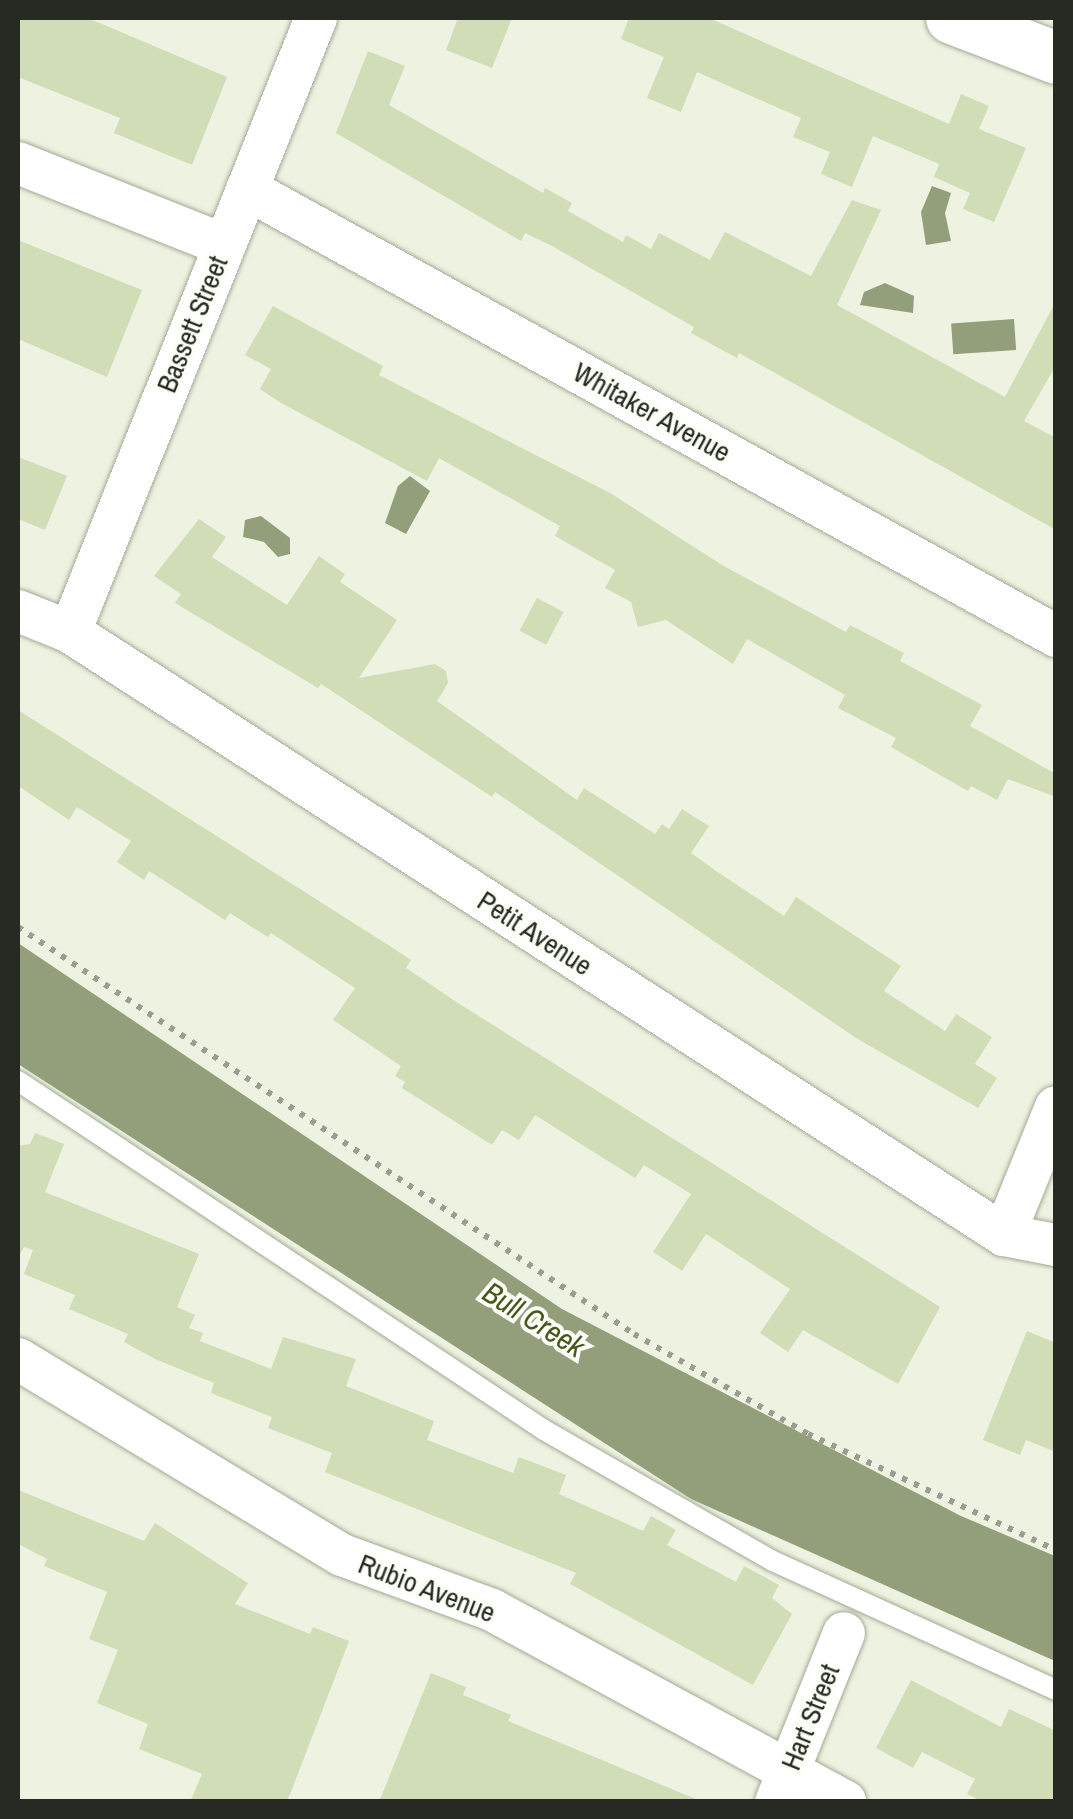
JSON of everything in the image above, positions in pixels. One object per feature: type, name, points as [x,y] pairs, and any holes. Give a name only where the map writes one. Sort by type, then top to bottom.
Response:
[{"type":"street","name":"Bassett Street","points":[[70,632],[316,18]]},
{"type":"street","points":[[952,18],[1056,58]]},
{"type":"street","points":[[18,163],[224,245]]},
{"type":"street","name":"Whitaker Avenue","points":[[248,188],[1056,636]]},
{"type":"street","name":"Petit Avenue","points":[[18,611],[70,632],[1004,1236],[1056,1245]]},
{"type":"street","points":[[1004,1236],[1056,1107]]},
{"type":"street","name":"Rubio Avenue","points":[[18,1359],[342,1555],[492,1610],[782,1787],[845,1802]]},
{"type":"street","name":"Hart Street","points":[[782,1787],[844,1633]]},
{"type":"lane","points":[[18,1081],[544,1430],[773,1561],[1056,1690]]},
{"type":"path","points":[[18,927],[634,1334],[824,1442],[1056,1550]]},
{"type":"water","points":[[932,186],[951,193],[945,213],[951,241],[926,245],[921,212]]},
{"type":"water","points":[[885,283],[914,296],[913,313],[860,305],[864,292]]},
{"type":"water","points":[[1014,319],[1016,350],[953,354],[951,323]]},
{"type":"water","points":[[410,476],[430,491],[406,534],[385,523],[398,486]]},
{"type":"water","points":[[261,516],[290,538],[290,554],[278,557],[264,542],[243,537],[245,520]]},
{"type":"water","name":"Bull Creek","points":[[18,943],[562,1309],[961,1516],[1055,1556],[1055,1661],[691,1499],[18,1064]]},
{"type":"building","points":[[18,18],[88,18],[227,77],[192,165],[114,133],[120,118],[18,77]]},
{"type":"building","points":[[458,18],[512,18],[492,68],[446,50]]},
{"type":"building","points":[[629,18],[709,18],[949,124],[961,94],[989,106],[979,129],[1026,148],[994,222],[963,209],[970,193],[934,177],[939,164],[873,136],[852,187],[821,174],[830,152],[793,137],[801,118],[697,72],[681,112],[647,98],[664,57],[621,39]]},
{"type":"building","points":[[368,51],[405,66],[389,105],[543,193],[545,188],[572,203],[568,211],[623,242],[626,235],[651,249],[659,233],[710,260],[725,232],[811,276],[852,200],[881,210],[837,305],[1005,397],[1056,301],[1056,365],[1024,421],[1056,438],[1056,530],[739,353],[737,358],[691,333],[694,327],[552,246],[525,233],[521,241],[336,133]]},
{"type":"building","points":[[18,240],[142,290],[107,377],[18,339]]},
{"type":"building","points":[[273,306],[383,366],[379,375],[610,493],[722,565],[846,632],[850,625],[904,653],[900,661],[982,705],[970,726],[1056,774],[1056,797],[1008,779],[997,800],[971,786],[968,791],[891,747],[896,738],[838,708],[845,695],[747,639],[733,664],[666,620],[638,627],[631,602],[605,588],[615,570],[555,536],[560,526],[439,458],[427,481],[260,389],[271,369],[245,355]]},
{"type":"building","points":[[18,457],[67,476],[45,530],[18,519]]},
{"type":"building","points":[[199,519],[226,537],[212,557],[287,605],[319,556],[345,574],[340,582],[397,620],[359,678],[435,664],[446,671],[448,683],[437,701],[577,800],[584,788],[655,834],[662,824],[669,829],[682,809],[709,826],[691,853],[716,871],[784,916],[796,897],[901,966],[884,991],[945,1031],[956,1014],[992,1037],[975,1064],[997,1078],[978,1108],[856,1038],[495,792],[492,797],[321,684],[318,688],[175,603],[181,594],[154,576]]},
{"type":"building","points":[[537,598],[563,612],[546,645],[520,631]]},
{"type":"building","points":[[18,710],[411,960],[406,968],[458,1003],[940,1307],[898,1384],[803,1330],[788,1352],[760,1333],[790,1289],[706,1234],[682,1271],[653,1252],[691,1194],[644,1165],[635,1178],[535,1115],[519,1140],[502,1130],[492,1145],[402,1088],[405,1082],[395,1076],[401,1066],[333,1020],[355,988],[271,933],[268,937],[230,913],[225,920],[149,871],[144,880],[117,862],[131,841],[77,807],[69,820],[18,786]]},
{"type":"building","points":[[35,1133],[64,1144],[45,1192],[199,1254],[177,1307],[195,1315],[189,1328],[203,1333],[200,1341],[271,1369],[283,1337],[356,1359],[346,1386],[434,1421],[427,1440],[513,1473],[519,1457],[566,1475],[559,1494],[643,1531],[651,1516],[676,1530],[667,1545],[736,1582],[744,1566],[779,1585],[772,1598],[792,1614],[753,1685],[570,1584],[576,1573],[325,1472],[332,1453],[268,1428],[272,1417],[211,1393],[214,1383],[155,1359],[124,1342],[128,1334],[69,1309],[75,1295],[24,1274],[33,1250],[24,1247],[18,1258],[18,1146],[30,1144]]},
{"type":"building","points":[[1027,1331],[1056,1343],[1056,1452],[1026,1440],[1020,1455],[983,1440]]},
{"type":"building","points":[[18,1490],[144,1541],[155,1523],[248,1583],[235,1604],[310,1634],[313,1627],[349,1641],[287,1802],[190,1802],[202,1774],[139,1749],[148,1724],[97,1703],[118,1650],[89,1639],[107,1592],[44,1566],[47,1559],[18,1544]]},
{"type":"building","points":[[431,1673],[466,1687],[463,1695],[511,1715],[508,1721],[703,1802],[379,1802]]},
{"type":"building","points":[[911,1680],[1001,1727],[1009,1709],[1056,1731],[1056,1802],[983,1802],[967,1794],[975,1779],[922,1752],[913,1768],[876,1748]]}]
